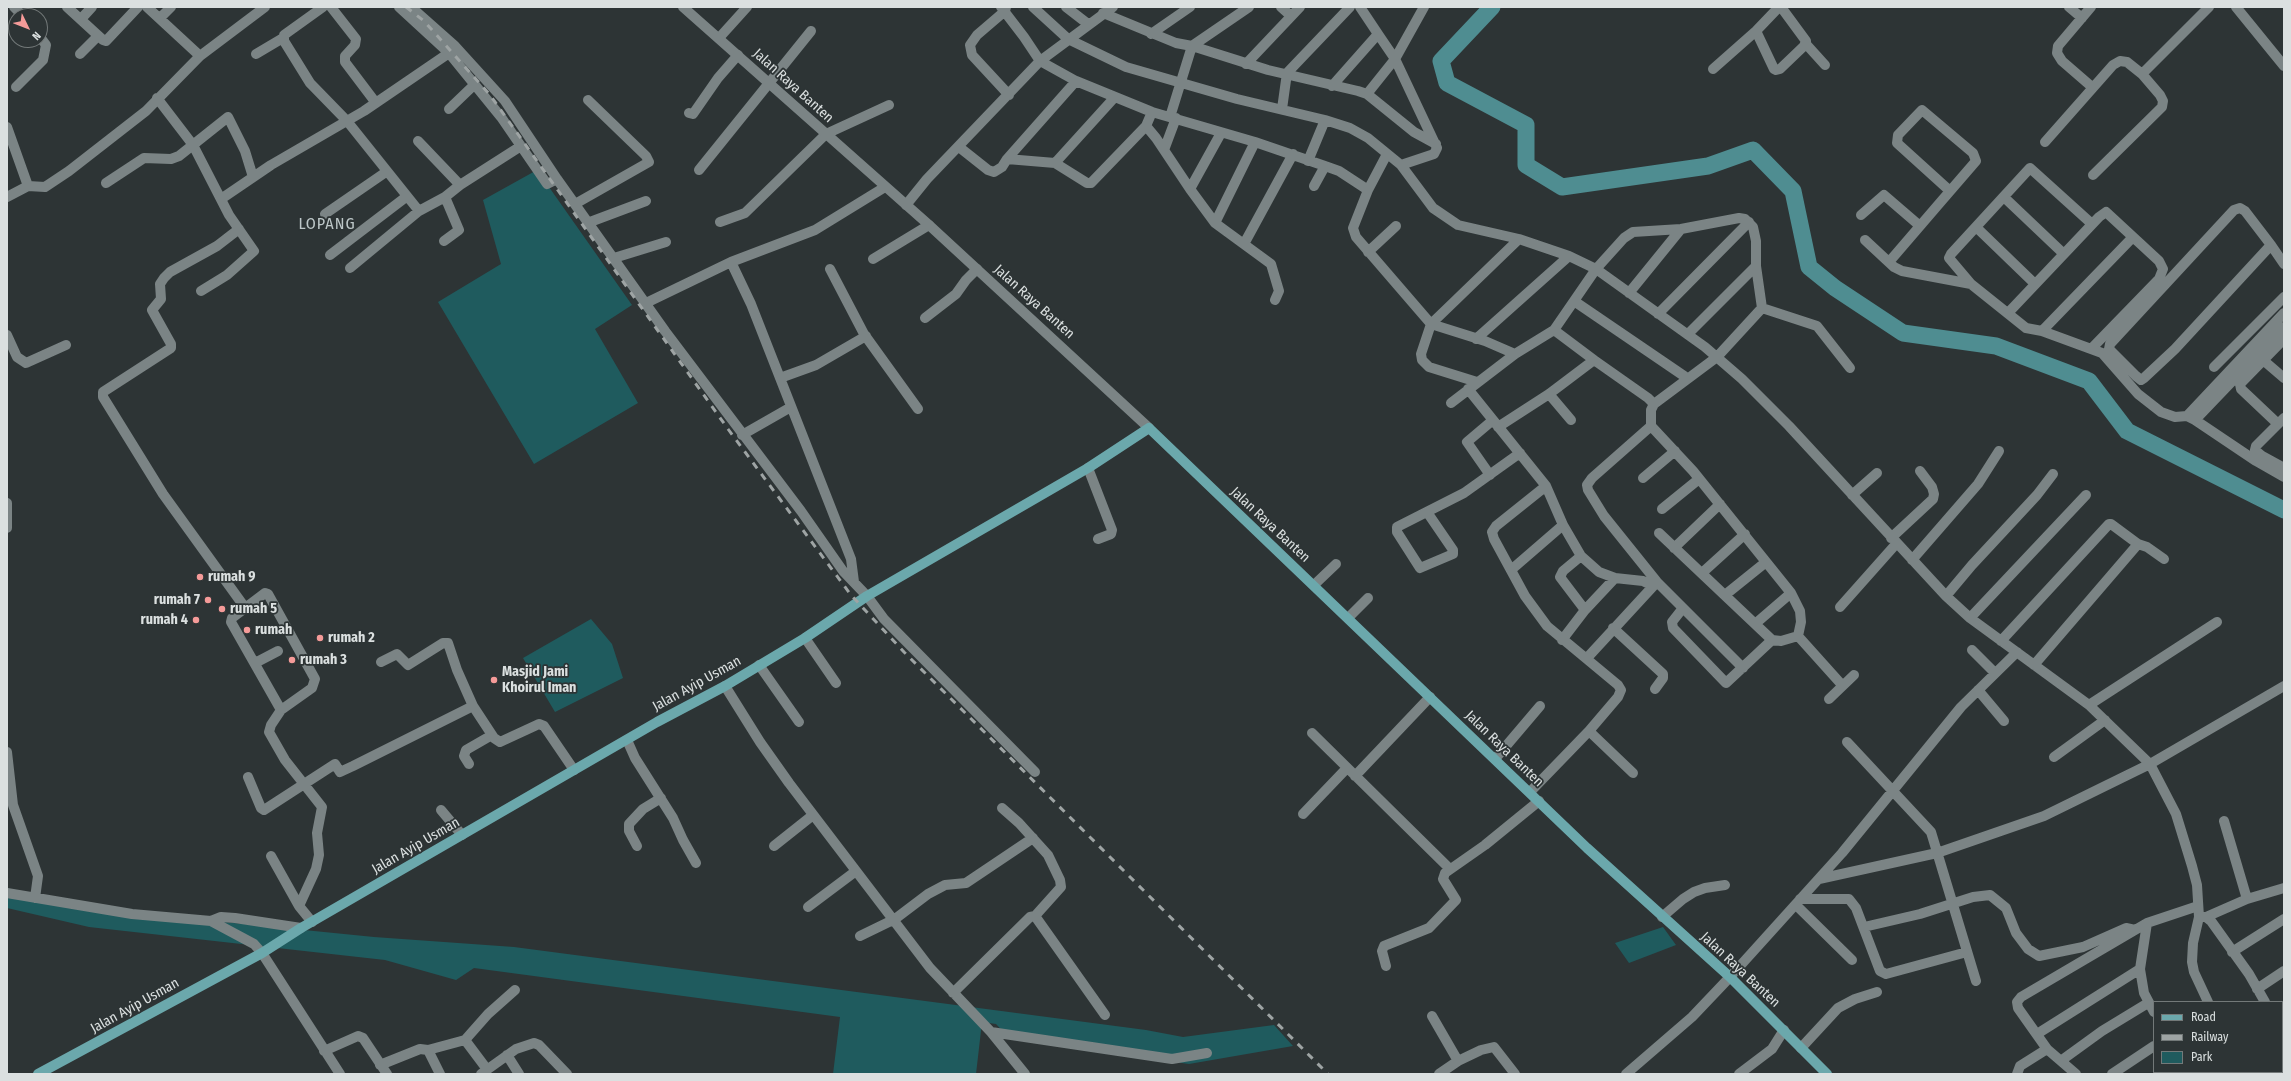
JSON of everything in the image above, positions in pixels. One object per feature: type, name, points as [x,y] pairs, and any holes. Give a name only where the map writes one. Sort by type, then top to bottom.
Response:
[{"type":"main road","name":"Jalan Ayip Usman","points":[[38,1074],[262,953],[301,928],[574,770],[725,686],[805,638],[867,596],[1088,468],[1149,428]]},
{"type":"main road","name":"Jalan Raya Banten","points":[[1149,428],[1348,618],[1427,700],[1495,759],[1662,917],[1730,977],[1827,1074]]},
{"type":"street","points":[[67,7],[103,40],[109,39],[138,7]]},
{"type":"street","points":[[81,19],[92,7]]},
{"type":"street","points":[[147,7],[200,56]]},
{"type":"street","points":[[160,18],[171,7]]},
{"type":"street","points":[[7,197],[28,186],[45,187],[63,175],[146,110],[156,98],[200,56],[265,7]]},
{"type":"street","points":[[256,54],[283,38],[323,7]]},
{"type":"street","points":[[331,7],[356,39],[355,45],[345,56],[345,62],[376,103]]},
{"type":"street","points":[[399,7],[449,53],[521,146],[547,184],[557,179]]},
{"type":"street","points":[[411,7],[455,46],[495,87],[518,118],[557,179],[590,222],[665,331],[742,435],[801,511],[843,571],[867,596],[884,619],[1035,772]]},
{"type":"street","name":"Jalan Raya Banten","points":[[683,7],[929,225],[1149,428]]},
{"type":"street","points":[[719,38],[747,7]]},
{"type":"street","points":[[1033,7],[1068,39],[1126,67],[1180,83],[1282,108],[1350,128],[1368,138],[1401,165],[1433,208],[1458,225],[1519,239],[1568,256],[1596,269],[1688,334],[1717,357],[1789,426],[1893,541],[1946,596],[1970,618],[2089,705],[2150,764],[2176,814],[2192,866],[2198,906],[2203,917],[2211,922],[2264,1001]]},
{"type":"street","points":[[1066,7],[1088,24]]},
{"type":"street","points":[[906,205],[927,179],[1040,61],[1088,24],[1113,7]]},
{"type":"street","points":[[1151,34],[1190,7]]},
{"type":"street","points":[[1164,150],[1180,83],[1192,46],[1249,7]]},
{"type":"street","points":[[1281,7],[1291,16]]},
{"type":"street","points":[[1246,64],[1300,7]]},
{"type":"street","points":[[1282,108],[1287,73],[1350,7]]},
{"type":"street","points":[[1360,7],[1395,59],[1436,145],[1437,150],[1434,154],[1401,165]]},
{"type":"street","points":[[1367,94],[1395,59],[1424,7]]},
{"type":"street","points":[[1713,68],[1756,31],[1780,7],[1805,37],[1806,44],[1825,64]]},
{"type":"street","points":[[2069,7],[2082,18]]},
{"type":"street","points":[[2091,7],[2058,46],[2057,53],[2062,61],[2092,87]]},
{"type":"street","points":[[2142,74],[2209,7]]},
{"type":"street","points":[[2236,7],[2284,66]]},
{"type":"street","points":[[1009,95],[972,55],[970,45],[977,35],[1004,8],[1040,61],[1076,82],[1152,112],[1173,117],[1293,154],[1308,161],[1338,171],[1368,190]]},
{"type":"street","points":[[1103,13],[1176,43],[1192,46],[1246,64],[1367,94],[1414,132],[1436,145]]},
{"type":"street","points":[[699,170],[811,31]]},
{"type":"street","points":[[1756,31],[1776,70],[1806,44]]},
{"type":"street","points":[[1332,86],[1378,34]]},
{"type":"street","points":[[80,54],[98,36]]},
{"type":"street","points":[[283,38],[310,83],[347,121],[386,172],[419,211]]},
{"type":"street","points":[[16,86],[43,60],[45,48]]},
{"type":"street","points":[[221,199],[253,177],[376,103],[449,53]]},
{"type":"street","points":[[689,113],[693,114],[718,78],[738,55]]},
{"type":"street","points":[[2045,142],[2112,65],[2120,62],[2127,62],[2142,74],[2160,95],[2163,101],[2162,107],[2093,175]]},
{"type":"street","points":[[960,146],[988,170],[994,172],[1002,167],[1007,159],[1076,82]]},
{"type":"street","points":[[449,109],[474,85]]},
{"type":"street","points":[[156,98],[193,145],[221,199],[254,251],[252,256],[227,275],[201,291]]},
{"type":"street","points":[[1055,164],[1114,98]]},
{"type":"street","points":[[575,204],[649,162],[646,156],[588,100]]},
{"type":"street","points":[[720,222],[745,214],[826,134],[889,104]]},
{"type":"street","points":[[1889,262],[1976,161],[1976,156],[1922,110],[1898,135],[1897,143],[1950,191]]},
{"type":"street","points":[[1007,159],[1055,164],[1086,183],[1091,183],[1146,126],[1152,112]]},
{"type":"street","points":[[106,183],[144,158],[175,158],[225,118],[230,118],[245,151],[253,177]]},
{"type":"street","points":[[1308,161],[1325,120]]},
{"type":"street","points":[[1146,126],[1215,223],[1271,264],[1279,291],[1275,300]]},
{"type":"street","points":[[7,127],[28,186]]},
{"type":"street","points":[[1190,189],[1220,132]]},
{"type":"street","points":[[418,140],[460,185]]},
{"type":"street","points":[[1215,223],[1255,142]]},
{"type":"street","points":[[350,268],[419,211],[445,197],[460,185],[521,146]]},
{"type":"street","points":[[1244,244],[1293,154]]},
{"type":"street","points":[[1387,154],[1368,190],[1353,228],[1356,237],[1412,299],[1431,324],[1515,354]]},
{"type":"street","points":[[1314,186],[1325,166]]},
{"type":"street","points":[[2092,224],[2030,168],[1949,258],[1971,284],[2026,328],[2042,331],[2092,348],[2107,357],[2138,394],[2161,412],[2175,417],[2191,418],[2284,477]]},
{"type":"street","points":[[325,214],[386,172]]},
{"type":"street","points":[[646,303],[731,262],[815,230],[885,187]]},
{"type":"street","points":[[1861,215],[1884,195],[1920,226]]},
{"type":"street","points":[[330,254],[406,197]]},
{"type":"street","points":[[444,241],[459,230],[445,197]]},
{"type":"street","points":[[2004,197],[2064,254]]},
{"type":"street","points":[[590,222],[646,201]]},
{"type":"street","points":[[2271,245],[2175,349],[2141,380],[2110,349],[2110,344],[2234,210],[2240,208],[2245,211],[2271,245],[2284,264]]},
{"type":"street","points":[[2008,313],[2092,224],[2106,212],[2159,261],[2163,269],[2162,274],[2092,348]]},
{"type":"street","points":[[1451,403],[1515,354],[1554,330],[1596,269],[1630,233],[1681,229],[1739,218],[1749,222],[1754,227],[1756,241],[1756,266],[1762,308]]},
{"type":"street","points":[[1658,314],[1749,222]]},
{"type":"street","points":[[873,259],[929,225]]},
{"type":"street","points":[[1368,252],[1396,226]]},
{"type":"street","points":[[1976,227],[2035,284]]},
{"type":"street","points":[[239,229],[216,246],[170,272],[164,278],[160,284],[161,299],[152,310],[171,344],[171,348],[103,392],[103,397],[163,494],[246,608]]},
{"type":"street","points":[[1629,293],[1681,229]]},
{"type":"street","points":[[2042,331],[2133,237]]},
{"type":"street","points":[[1477,382],[1429,367],[1422,360],[1421,354],[1431,324],[1519,239]]},
{"type":"street","points":[[1865,240],[1889,262],[1902,271],[1971,284]]},
{"type":"street","points":[[614,258],[666,242]]},
{"type":"street","points":[[1476,339],[1568,256]]},
{"type":"street","points":[[731,262],[751,304],[851,559],[854,582]]},
{"type":"street","points":[[1688,334],[1756,266]]},
{"type":"street","points":[[830,269],[866,336],[918,409]]},
{"type":"street","points":[[925,318],[956,294],[976,269]]},
{"type":"street","points":[[2214,367],[2284,297]]},
{"type":"street","points":[[1574,301],[1687,378]]},
{"type":"street","points":[[1762,308],[1717,357],[1654,404],[1651,410],[1651,426],[1675,451],[1720,504],[1791,594],[1800,611],[1801,622],[1798,636]]},
{"type":"street","points":[[1762,308],[1817,326],[1850,368]]},
{"type":"street","points":[[2191,418],[2284,313]]},
{"type":"street","points":[[2191,418],[2284,326]]},
{"type":"street","points":[[1554,330],[1648,398],[1654,404]]},
{"type":"street","points":[[7,335],[17,356],[26,363],[66,345]]},
{"type":"street","points":[[780,378],[816,365],[866,336]]},
{"type":"street","points":[[2284,339],[2240,384],[2241,389],[2281,421],[2256,446],[2256,450],[2262,456],[2284,468]]},
{"type":"street","points":[[1490,475],[1467,442],[1496,423],[1548,394],[1594,360]]},
{"type":"street","points":[[2263,360],[2284,378]]},
{"type":"street","points":[[1468,389],[1546,486],[1580,556],[1599,572],[1615,578],[1655,584]]},
{"type":"street","points":[[1548,394],[1571,420]]},
{"type":"street","points":[[742,435],[791,407]]},
{"type":"street","points":[[1651,426],[1603,467],[1587,485],[1592,497],[1604,516],[1655,584],[1683,608],[1742,668]]},
{"type":"street","points":[[1643,478],[1675,451]]},
{"type":"street","points":[[1912,560],[1978,484],[1999,451]]},
{"type":"street","points":[[1427,512],[1453,550],[1454,554],[1420,568],[1396,530],[1397,527],[1464,493],[1520,453]]},
{"type":"street","points":[[1088,468],[1112,530],[1111,534],[1098,539]]},
{"type":"street","points":[[1840,607],[1893,541],[1933,499],[1934,494],[1932,486],[1920,471]]},
{"type":"street","points":[[1852,495],[1877,473]]},
{"type":"street","points":[[1946,596],[1972,565],[2037,495],[2053,474]]},
{"type":"street","points":[[1662,509],[1699,479]]},
{"type":"street","points":[[1530,792],[1589,731],[1618,697],[1621,690],[1618,685],[1562,640],[1542,619],[1525,596],[1497,548],[1492,532],[1496,526],[1546,486]]},
{"type":"street","points":[[1970,618],[2086,495]]},
{"type":"street","points":[[7,503],[7,528]]},
{"type":"street","points":[[1674,548],[1720,504]]},
{"type":"street","points":[[2001,641],[2109,524],[2138,544],[2147,547],[2164,559]]},
{"type":"street","points":[[1511,570],[1564,525]]},
{"type":"street","points":[[1659,533],[1772,640],[1781,641],[1798,636]]},
{"type":"street","points":[[1702,573],[1745,534]]},
{"type":"street","points":[[2034,665],[2138,544]]},
{"type":"street","points":[[1580,556],[1563,571],[1560,577],[1585,610]]},
{"type":"street","points":[[1725,595],[1766,562]]},
{"type":"street","points":[[1314,585],[1336,564]]},
{"type":"street","points":[[1562,640],[1585,610],[1615,578]]},
{"type":"street","points":[[1586,658],[1655,584]]},
{"type":"street","points":[[281,710],[231,622],[232,618],[265,593],[268,594],[312,671],[315,679],[312,688],[281,710],[270,725],[269,732],[285,760],[322,807],[322,814],[317,833],[319,855],[316,870],[299,906]]},
{"type":"street","points":[[1755,624],[1791,594]]},
{"type":"street","points":[[1348,618],[1368,598]]},
{"type":"street","points":[[1683,608],[1672,622],[1673,628],[1726,683],[1730,681],[1772,640]]},
{"type":"street","points":[[2089,705],[2216,622]]},
{"type":"street","points":[[1613,628],[1663,674],[1663,678],[1655,689]]},
{"type":"street","points":[[1798,636],[1842,684]]},
{"type":"street","points":[[805,638],[836,683]]},
{"type":"street","points":[[381,662],[397,654],[408,665],[443,643],[448,643],[457,670],[473,706],[492,735],[500,742],[539,724],[544,726],[574,770]]},
{"type":"street","points":[[1972,650],[1995,673]]},
{"type":"street","points":[[255,663],[278,651]]},
{"type":"street","points":[[1626,1074],[1692,1017],[1730,977],[1819,879],[1894,791],[1943,728],[1978,690],[2017,652]]},
{"type":"street","points":[[759,665],[799,722]]},
{"type":"street","points":[[1829,699],[1842,684],[1854,675]]},
{"type":"street","points":[[725,686],[760,742],[813,815],[895,919],[930,968],[991,1032],[1025,1074]]},
{"type":"street","points":[[1819,879],[1937,853],[2039,819],[2150,764],[2284,686]]},
{"type":"street","points":[[1978,690],[2004,720]]},
{"type":"street","points":[[1355,776],[1427,700]]},
{"type":"street","points":[[248,777],[261,808],[264,810],[335,764],[340,772],[381,753],[473,706]]},
{"type":"street","points":[[1495,759],[1540,706]]},
{"type":"street","points":[[2054,757],[2105,720]]},
{"type":"street","points":[[1589,731],[1633,773]]},
{"type":"street","points":[[1312,733],[1450,869]]},
{"type":"street","points":[[469,764],[464,753],[466,750],[492,735]]},
{"type":"street","points":[[627,740],[661,798],[696,863]]},
{"type":"street","points":[[1847,742],[1931,832],[1954,904],[1976,981]]},
{"type":"street","points":[[7,752],[14,805],[38,876],[35,898]]},
{"type":"street","points":[[1303,814],[1347,768]]},
{"type":"street","points":[[638,846],[629,831],[629,824],[643,809],[661,798]]},
{"type":"street","points":[[1386,966],[1382,950],[1384,946],[1429,928],[1456,900],[1443,879],[1443,875],[1485,845],[1539,801]]},
{"type":"street","points":[[953,993],[1030,917],[1035,916],[1061,887],[1053,863],[1033,838],[1002,808]]},
{"type":"street","points":[[441,810],[462,835]]},
{"type":"street","points":[[774,846],[813,815]]},
{"type":"street","points":[[2224,821],[2247,899]]},
{"type":"street","points":[[860,936],[895,919],[928,894],[945,885],[966,883],[1033,838]]},
{"type":"street","points":[[271,856],[299,906],[312,922]]},
{"type":"street","points":[[808,907],[856,870]]},
{"type":"street","points":[[1662,917],[1683,898],[1694,892],[1705,888],[1725,885]]},
{"type":"street","points":[[2208,1001],[2194,972],[2192,962],[2193,943],[2203,917],[2247,899],[2284,888]]},
{"type":"street","points":[[7,893],[132,914],[211,921],[254,944],[262,953],[340,1074]]},
{"type":"street","points":[[1864,928],[1954,904],[1973,897],[1990,895],[1999,900],[2006,908],[2016,933],[2028,949],[2039,956],[2083,947],[2126,928],[2135,930]]},
{"type":"street","points":[[1798,902],[1849,899],[1856,908],[1880,971],[1886,974],[1967,952]]},
{"type":"street","points":[[1798,902],[1852,960]]},
{"type":"street","points":[[2076,1074],[2062,1060],[2047,1049],[2018,1008],[2017,1002],[2021,997],[2147,923],[2198,906]]},
{"type":"street","points":[[1035,916],[1105,1015]]},
{"type":"street","points":[[211,921],[221,917],[235,918],[301,928]]},
{"type":"street","points":[[2232,952],[2284,919]]},
{"type":"street","points":[[2147,923],[2140,969],[2141,983],[2148,1004],[2153,1011]]},
{"type":"street","points":[[2037,1034],[2140,969]]},
{"type":"street","points":[[2257,989],[2284,971]]},
{"type":"street","points":[[380,1065],[420,1049],[428,1050],[465,1040],[488,1014],[515,990]]},
{"type":"street","points":[[1801,1048],[1844,1003],[1878,992]]},
{"type":"street","points":[[2062,1060],[2102,1031],[2148,1004]]},
{"type":"street","points":[[1432,1016],[1458,1061]]},
{"type":"street","points":[[1739,1074],[1772,1049],[1784,1030]]},
{"type":"street","points":[[991,1032],[1172,1059],[1206,1053]]},
{"type":"street","points":[[324,1051],[358,1036],[363,1038],[387,1074]]},
{"type":"street","points":[[465,1040],[484,1071],[526,1044],[537,1044],[567,1074]]},
{"type":"street","points":[[1444,1073],[1458,1061],[1481,1050],[1494,1047],[1515,1074]]},
{"type":"street","points":[[2112,1074],[2153,1047]]},
{"type":"street","points":[[2017,1074],[2020,1066],[2047,1049]]},
{"type":"street","points":[[428,1050],[440,1074]]},
{"type":"street","points":[[507,1056],[519,1074]]},
{"type":"green space","points":[[537,170],[632,305],[595,329],[638,403],[534,464],[438,302],[501,264],[483,200]]},
{"type":"green space","points":[[591,619],[612,644],[623,678],[555,712],[523,658]]},
{"type":"green space","points":[[7,888],[84,908],[374,937],[514,947],[1146,1030],[1183,1037],[1274,1025],[1293,1046],[1189,1064],[1010,1039],[996,1024],[982,1022],[976,1074],[833,1074],[840,1017],[474,968],[456,980],[385,960],[89,927],[7,908]]},
{"type":"green space","points":[[1663,927],[1676,945],[1629,963],[1615,943]]},
{"type":"waterway","points":[[1492,7],[1441,61],[1447,83],[1526,125],[1526,165],[1562,187],[1708,166],[1753,150],[1793,191],[1809,267],[1835,288],[1903,333],[1996,346],[2089,381],[2127,431],[2284,510]]},
{"type":"railway","points":[[406,7],[424,21],[490,95],[728,429],[851,595],[904,652],[1328,1074]]},
{"type":"place","name":"rumah 9","points":[[200,577]]},
{"type":"place","name":"rumah 7","points":[[208,600]]},
{"type":"place","name":"rumah 5","points":[[222,609]]},
{"type":"place","name":"rumah 4","points":[[196,620]]},
{"type":"place","name":"rumah","points":[[247,630]]},
{"type":"place","name":"rumah 2","points":[[320,638]]},
{"type":"place","name":"rumah 3","points":[[292,660]]},
{"type":"place","name":"Masjid Jami Khoirul Iman","points":[[494,680]]},
{"type":"district","name":"LOPANG","points":[[327,225]]}]
